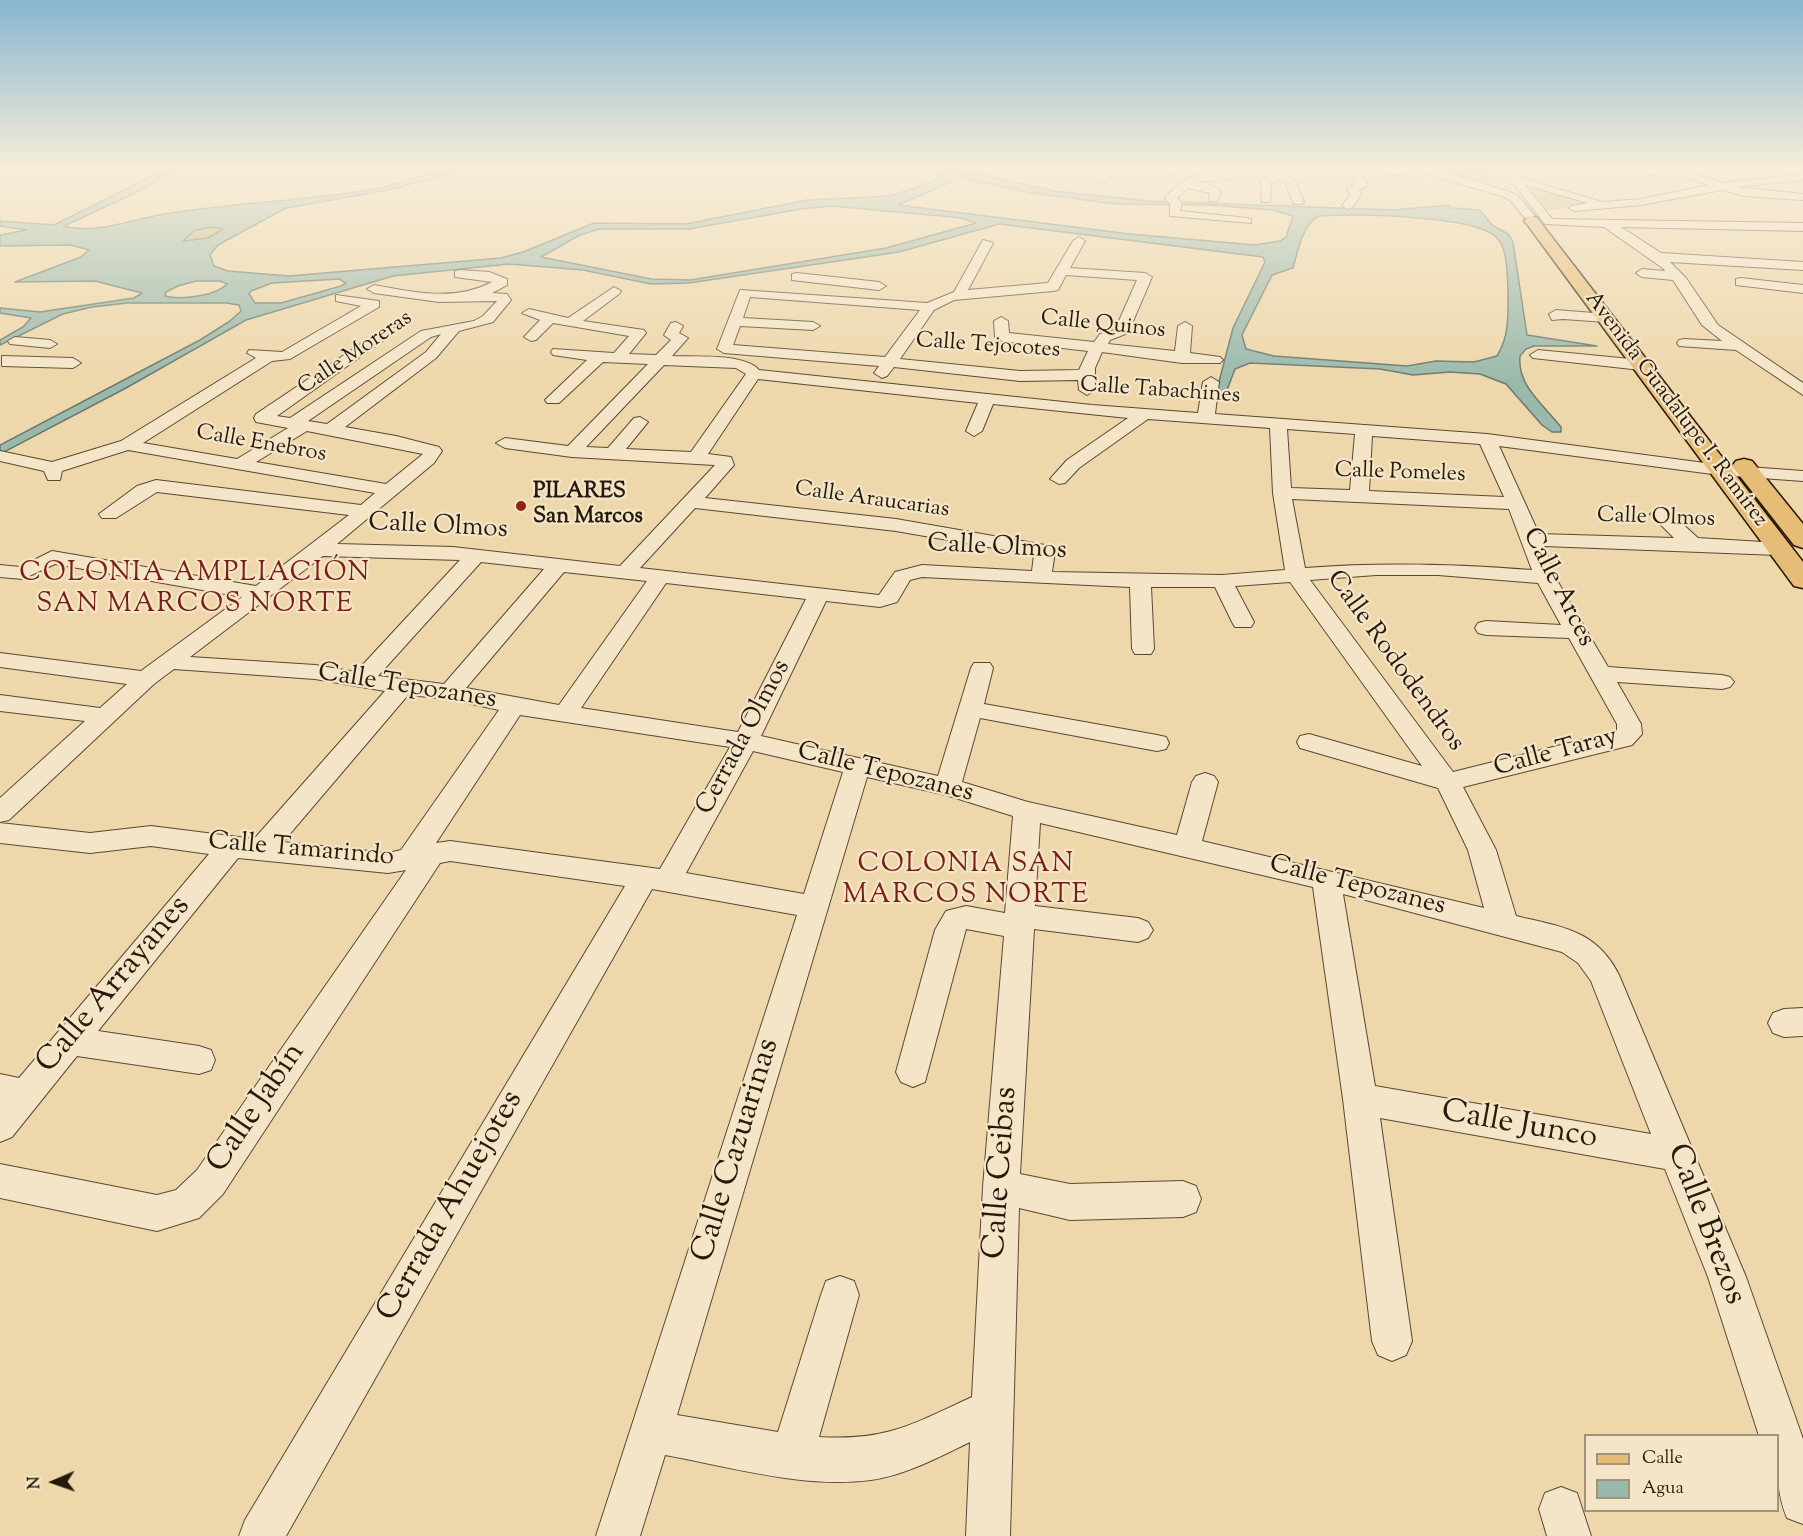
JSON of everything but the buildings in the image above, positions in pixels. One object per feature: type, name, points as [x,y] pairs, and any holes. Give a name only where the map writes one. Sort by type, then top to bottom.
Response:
[{"type":"main road","name":"Avenida Guadalupe I. Ramírez","points":[[1552,239],[1606,318],[1803,580]]},
{"type":"main road","name":"Avenida Guadalupe I. Ramírez","points":[[1555,239],[1705,417]]},
{"type":"main road","name":"Avenida Guadalupe I. Ramírez","points":[[1734,454],[1803,540]]},
{"type":"street","points":[[1631,239],[1657,256],[1677,276],[1702,317],[1737,346],[1781,373],[1803,390]]},
{"type":"street","points":[[1755,239],[1778,264]]},
{"type":"street","points":[[1755,239],[1803,241]]},
{"type":"street","points":[[926,291],[955,295],[1053,287],[1060,270],[1078,241]]},
{"type":"street","points":[[813,326],[735,322],[746,293],[929,307],[955,295],[987,243]]},
{"type":"street","points":[[1657,256],[1803,266]]},
{"type":"street","points":[[1060,270],[1145,277],[1121,333],[1105,337],[1084,375],[1092,410]]},
{"type":"street","points":[[1642,273],[1677,276]]},
{"type":"street","points":[[374,289],[424,299],[465,296],[502,282],[489,276],[460,274]]},
{"type":"street","points":[[797,277],[890,287]]},
{"type":"street","points":[[1741,282],[1802,288]]},
{"type":"street","points":[[571,323],[614,291]]},
{"type":"street","name":"Calle Moreras","points":[[240,464],[426,334],[440,329],[453,329],[484,322],[504,300],[502,297],[465,296]]},
{"type":"street","points":[[0,456],[11,456],[53,472],[127,446],[264,351],[292,353],[374,304],[341,298]]},
{"type":"street","points":[[874,385],[929,307]]},
{"type":"street","points":[[529,313],[571,323],[639,333],[618,358]]},
{"type":"street","points":[[1557,317],[1556,314],[1606,318]]},
{"type":"street","points":[[531,337],[550,318]]},
{"type":"street","name":"Calle Quinos","points":[[1001,321],[1002,337],[1215,360]]},
{"type":"street","name":"Calle Tejocotes","points":[[735,322],[724,349],[1020,376],[1084,375]]},
{"type":"street","points":[[572,452],[681,338],[671,335],[676,326]]},
{"type":"street","points":[[1182,358],[1185,326]]},
{"type":"street","points":[[330,430],[431,355],[453,329]]},
{"type":"street","points":[[0,813],[166,662],[318,550],[362,511],[428,459],[433,451],[396,441],[262,418],[391,330]]},
{"type":"street","points":[[1,362],[19,341],[50,344]]},
{"type":"street","points":[[1684,344],[1737,346]]},
{"type":"street","name":"Calle Tabachines","points":[[558,352],[599,357],[738,364],[749,368],[754,374],[874,385],[987,400],[1487,440],[1720,470],[1803,476]]},
{"type":"street","points":[[1538,355],[1641,365]]},
{"type":"street","points":[[553,400],[599,357]]},
{"type":"street","points":[[1,362],[73,363]]},
{"type":"street","points":[[1781,373],[1803,375]]},
{"type":"street","points":[[696,458],[754,374]]},
{"type":"street","points":[[1206,417],[1211,381]]},
{"type":"street","points":[[974,431],[987,400]]},
{"type":"street","points":[[1059,479],[1073,464],[1147,412]]},
{"type":"street","points":[[612,455],[640,422]]},
{"type":"street","name":"Calle Rododendros","points":[[1278,423],[1282,494],[1296,576],[1447,782],[1470,822],[1482,850],[1503,923]]},
{"type":"street","points":[[1359,496],[1364,430]]},
{"type":"street","name":"Calle Arces","points":[[1487,440],[1532,540],[1545,577],[1629,724],[1630,734]]},
{"type":"street","points":[[505,443],[572,452],[725,461],[725,465],[626,572]]},
{"type":"street","name":"Calle Enebros","points":[[127,446],[388,490]]},
{"type":"street","points":[[108,514],[144,490],[156,486],[362,511]]},
{"type":"street","name":"Calle Pomeles","points":[[1282,494],[1515,504]]},
{"type":"street","name":"Calle Araucarias","points":[[692,502],[896,525],[1045,551],[1041,578]]},
{"type":"street","points":[[1660,514],[1693,544]]},
{"type":"street","name":"Calle Olmos","points":[[1532,540],[1693,544],[1778,549]]},
{"type":"street","name":"Calle Olmos","points":[[318,550],[476,555],[880,601],[890,598],[902,576],[922,571],[1140,581],[1222,581],[1386,569],[1438,569],[1545,577]]},
{"type":"street","points":[[361,680],[476,555]]},
{"type":"street","points":[[0,571],[23,573],[52,557],[258,593]]},
{"type":"street","points":[[450,692],[560,564]]},
{"type":"street","points":[[565,714],[661,576]]},
{"type":"street","points":[[1140,581],[1143,649]]},
{"type":"street","points":[[1222,581],[1243,622]]},
{"type":"street","name":"Cerrada Olmos","points":[[656,880],[746,741],[819,594]]},
{"type":"street","points":[[1486,628],[1577,632]]},
{"type":"street","points":[[0,660],[146,679]]},
{"type":"street","name":"Calle Tepozanes","points":[[166,662],[315,672],[402,687],[450,692],[514,706],[746,741],[858,765],[948,787],[1027,811],[1187,846],[1503,923],[1571,942],[1589,954]]},
{"type":"street","points":[[948,787],[982,668]]},
{"type":"street","points":[[1601,674],[1722,682]]},
{"type":"street","name":"Calle Arrayanes","points":[[0,1126],[12,1092],[68,1041],[246,849],[402,687]]},
{"type":"street","points":[[0,703],[106,716]]},
{"type":"street","name":"Calle Jabín","points":[[0,1181],[158,1213],[186,1205],[210,1182],[422,856],[514,706]]},
{"type":"street","points":[[970,709],[1157,743]]},
{"type":"street","name":"Calle Taray","points":[[1447,782],[1623,739],[1630,734]]},
{"type":"street","points":[[1309,742],[1447,782]]},
{"type":"street","name":"Calle Cazuarinas","points":[[618,1536],[858,765]]},
{"type":"street","points":[[1187,846],[1205,783]]},
{"type":"street","name":"Calle Ceibas","points":[[988,1536],[1001,1187],[1027,811]]},
{"type":"street","name":"Calle Tamarindo","points":[[0,833],[90,843],[151,836],[246,849],[388,863],[450,851],[656,880],[814,907]]},
{"type":"street","points":[[1326,879],[1360,1099],[1392,1341]]},
{"type":"street","name":"Cerrada Ahuejotes","points":[[261,1536],[656,880]]},
{"type":"street","points":[[913,1072],[950,930],[956,919],[966,917],[1138,930]]},
{"type":"street","name":"Calle Brezos","points":[[1589,954],[1604,975],[1727,1278],[1803,1502]]},
{"type":"street","points":[[68,1041],[199,1060]]},
{"type":"street","name":"Calle Junco","points":[[1360,1099],[1678,1155]]},
{"type":"street","points":[[1001,1187],[1070,1202],[1183,1199]]},
{"type":"street","points":[[792,1455],[840,1295]]},
{"type":"street","points":[[650,1431],[792,1455],[843,1460],[894,1454],[991,1410]]},
{"type":"water","points":[[0,239],[186,239],[183,241],[230,239],[218,245],[210,255],[214,266],[228,271],[289,276],[501,258],[556,239],[573,239],[541,257],[651,279],[690,280],[886,248],[920,239],[947,239],[899,252],[689,283],[651,284],[583,270],[509,264],[393,276],[246,320],[126,388],[0,454],[0,445],[200,340],[230,321],[241,311],[239,305],[226,303],[127,303],[92,307],[63,314],[0,345],[0,340],[23,327],[31,318],[0,313],[0,308],[40,312],[134,298],[142,293],[95,281],[15,282],[81,257],[89,250],[71,245],[0,246]],"holes":[[[339,279],[346,283],[281,303],[255,303],[249,294],[251,291],[272,283]],[[196,281],[220,281],[227,284],[215,292],[198,296],[180,298],[165,296],[166,292],[178,286]]]},
{"type":"water","points":[[1116,239],[1183,239],[1255,245],[1283,239],[1302,239],[1293,268],[1272,275],[1242,335],[1246,349],[1274,356],[1407,366],[1436,361],[1474,362],[1497,356],[1504,340],[1508,315],[1505,254],[1497,239],[1511,239],[1527,335],[1597,346],[1534,346],[1526,349],[1520,356],[1520,367],[1527,386],[1561,427],[1561,432],[1552,432],[1542,425],[1506,384],[1480,374],[1450,372],[1413,375],[1380,369],[1250,363],[1235,369],[1224,398],[1219,400],[1215,397],[1233,328],[1265,262],[1263,257]]},
{"type":"place","name":"PILARES San Marcos","points":[[521,506]]},
{"type":"district","name":"COLONIA AMPLIACIÓN SAN MARCOS NORTE","points":[[195,590]]},
{"type":"district","name":"COLONIA SAN MARCOS NORTE","points":[[966,882]]}]
